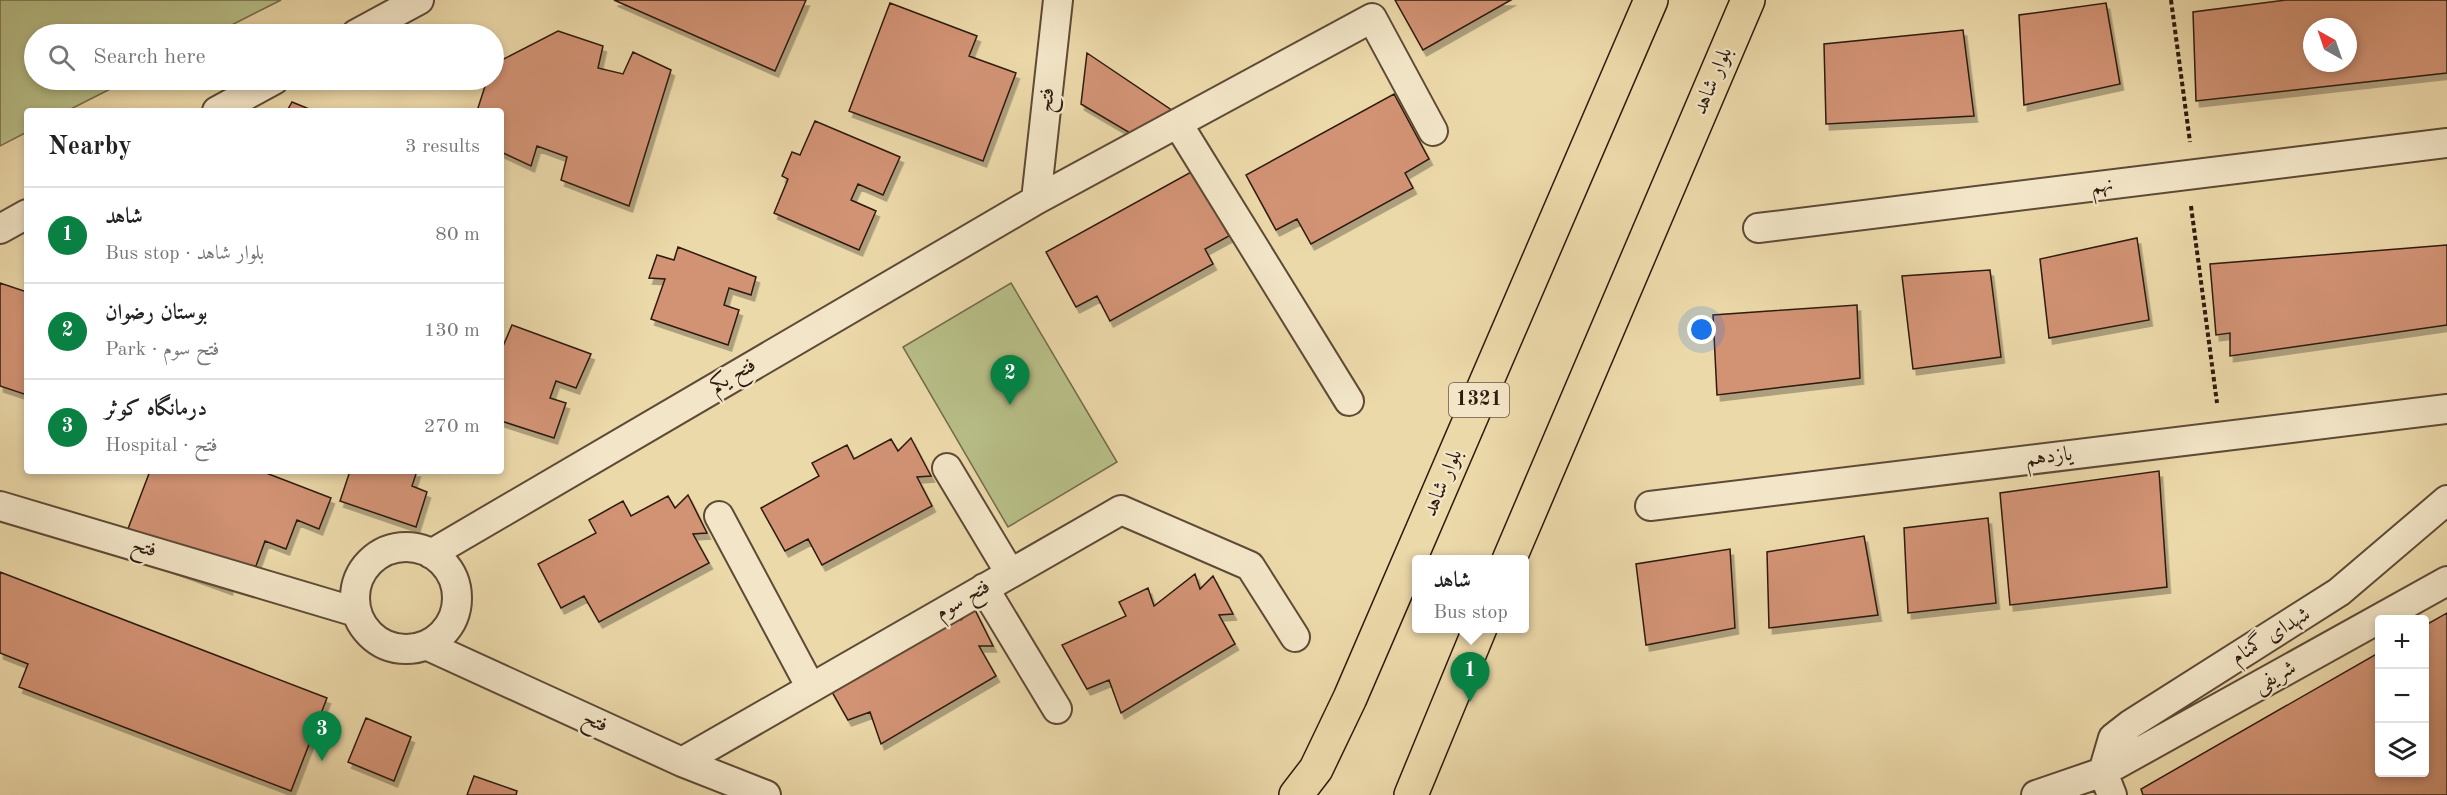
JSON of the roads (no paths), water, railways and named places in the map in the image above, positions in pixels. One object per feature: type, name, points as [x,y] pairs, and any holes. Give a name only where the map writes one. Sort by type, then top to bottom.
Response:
[{"type":"main road","name":"بلوار شاهد","points":[[1296,795],[1316,769],[1350,698],[1651,0]]},
{"type":"main road","name":"بلوار شاهد","points":[[1511,555],[1748,0]]},
{"type":"main road","points":[[1411,795],[1478,633]]},
{"type":"street","points":[[375,24],[419,0]]},
{"type":"street","name":"فتح","points":[[1036,200],[1058,0]]},
{"type":"street","name":"فتح یکم","points":[[431,554],[1036,200],[1372,18],[1433,131]]},
{"type":"street","points":[[223,108],[256,90]]},
{"type":"street","points":[[1178,124],[1349,401]]},
{"type":"street","name":"نهم","points":[[1758,228],[2447,143]]},
{"type":"street","points":[[0,229],[24,216]]},
{"type":"street","name":"یازدهم","points":[[1650,506],[2447,409]]},
{"type":"street","points":[[947,468],[1010,573]]},
{"type":"street","name":"شهدای گمنام","points":[[2108,784],[2113,738],[2131,724],[2339,592],[2447,500]]},
{"type":"street","name":"فتح","points":[[0,506],[357,612]]},
{"type":"street","name":"فتح سوم","points":[[682,762],[1121,510],[1250,566],[1295,637]]},
{"type":"street","points":[[719,516],[810,688]]},
{"type":"street","points":[[399,547],[416,548],[431,554],[444,564],[452,577],[457,593],[456,609],[450,624],[439,637],[426,645],[410,649],[392,647],[376,640],[364,627],[357,612],[355,594],[359,578],[369,563],[383,552],[399,547]]},
{"type":"street","name":"شریفی","points":[[2036,795],[2108,784],[2447,581]]},
{"type":"street","points":[[984,588],[1057,709]]},
{"type":"street","name":"فتح","points":[[426,645],[682,762],[766,795]]},
{"type":"place","name":"بوستان رضوان","points":[[1010,405]]},
{"type":"place","name":"شاهد","points":[[1470,702]]},
{"type":"place","name":"درمانگاه کوثر","points":[[322,761]]}]
